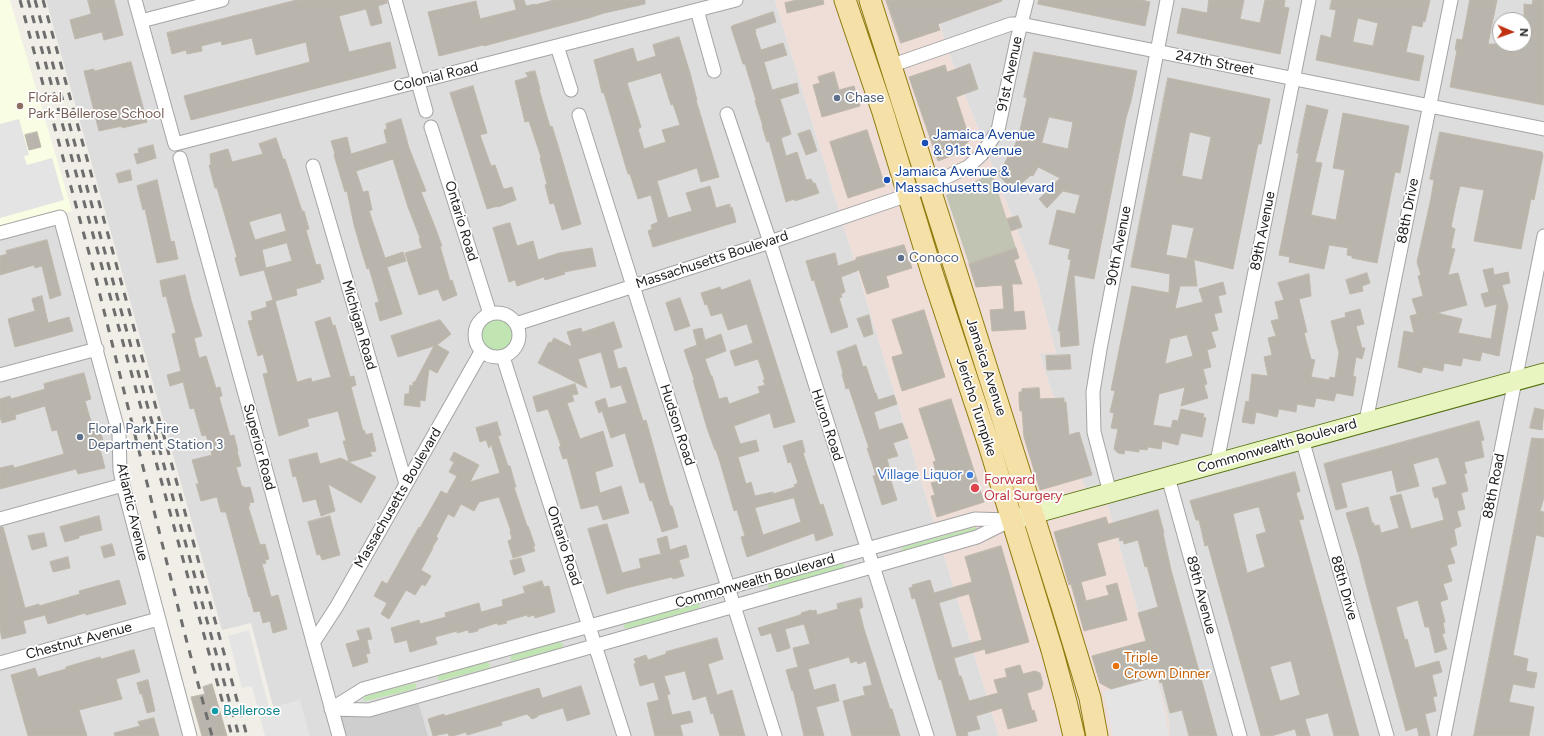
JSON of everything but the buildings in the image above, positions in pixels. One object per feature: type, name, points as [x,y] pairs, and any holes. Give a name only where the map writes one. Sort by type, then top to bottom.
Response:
[{"type":"main road","points":[[845,0],[882,109],[908,195]]},
{"type":"main road","points":[[860,0],[867,17],[879,28]]},
{"type":"main road","name":"Jamaica Avenue","points":[[870,0],[1090,698],[1096,736]]},
{"type":"main road","name":"Jericho Turnpike","points":[[908,195],[989,445],[1052,650],[1074,736]]},
{"type":"street","points":[[135,0],[141,21],[222,0]]},
{"type":"street","points":[[395,0],[426,111]]},
{"type":"street","points":[[714,71],[697,10],[736,0]]},
{"type":"street","name":"91st Avenue","points":[[908,195],[968,167],[982,154],[994,138],[1000,121],[1027,0]]},
{"type":"street","name":"90th Avenue","points":[[1110,493],[1094,432],[1093,392],[1167,0]]},
{"type":"street","name":"89th Avenue","points":[[1217,462],[1309,0]]},
{"type":"street","name":"88th Drive","points":[[1366,421],[1451,0]]},
{"type":"street","name":"Colonial Road","points":[[141,21],[175,144],[697,10]]},
{"type":"street","name":"247th Street","points":[[890,66],[1009,25],[1021,24],[1544,129]]},
{"type":"street","points":[[557,46],[571,90]]},
{"type":"street","name":"Huron Road","points":[[727,114],[770,242],[926,736]]},
{"type":"street","name":"Hudson Road","points":[[579,115],[775,736]]},
{"type":"street","name":"Ontario Road","points":[[431,128],[490,314]]},
{"type":"street","name":"Superior Road","points":[[180,158],[338,736]]},
{"type":"street","name":"Michigan Road","points":[[313,166],[406,484]]},
{"type":"street","name":"Massachusetts Boulevard","points":[[516,324],[770,242],[908,195]]},
{"type":"street","name":"Atlantic Avenue","points":[[0,233],[60,217],[97,348],[119,434],[120,470],[123,485],[190,736]]},
{"type":"street","name":"88th Road","points":[[1444,736],[1544,236]]},
{"type":"street","points":[[497,313],[504,314],[511,318],[516,324],[518,330],[518,343],[509,354],[503,357],[492,357],[481,352],[476,346],[474,338],[475,330],[483,317],[497,313]]},
{"type":"street","points":[[0,375],[97,348]]},
{"type":"street","name":"Massachusetts Boulevard","points":[[313,644],[337,606],[481,352]]},
{"type":"street","name":"Ontario Road","points":[[503,357],[624,736]]},
{"type":"street","name":"Commonwealth Boulevard","points":[[331,709],[369,710],[977,537],[1011,520],[1544,373]]},
{"type":"street","name":"88th Drive","points":[[1302,439],[1387,736]]},
{"type":"street","name":"89th Avenue","points":[[1168,477],[1240,736]]},
{"type":"street","points":[[0,519],[123,485]]},
{"type":"street","name":"Commonwealth Boulevard","points":[[331,709],[363,689],[589,626],[975,519],[1011,520]]},
{"type":"street","name":"Chestnut Avenue","points":[[0,663],[158,619]]},
{"type":"street","points":[[500,651],[505,671]]},
{"type":"street","points":[[424,672],[430,692]]},
{"type":"shaded area","name":"Floral Park-Bellerose School","points":[[0,0],[10,0],[72,211],[0,231]]},
{"type":"shaded area","points":[[46,0],[775,0],[999,736],[281,736],[251,623],[222,630]]},
{"type":"shaded area","points":[[775,0],[932,0],[948,51],[1037,282],[1056,353],[1040,354],[1092,507],[1107,503],[1168,717],[1170,736],[999,736]]},
{"type":"shaded area","points":[[932,0],[1544,0],[1544,736],[1170,736],[1168,717],[1107,503],[1092,508],[1039,353],[1056,353],[1037,282],[948,51]]},
{"type":"shaded area","points":[[19,119],[29,155],[24,156],[27,165],[52,158],[64,200],[0,218],[0,124]]},
{"type":"shaded area","points":[[992,173],[1016,248],[969,264],[946,195]]},
{"type":"shaded area","points":[[60,214],[97,349],[123,485],[190,736],[0,736],[0,231]]},
{"type":"shaded area","points":[[249,630],[269,708],[300,700],[310,736],[265,736],[252,686],[242,688],[228,636]]},
{"type":"shaded area","points":[[1156,677],[1169,736],[1113,736],[1103,691]]},
{"type":"shaded area","points":[[417,698],[428,736],[340,736],[333,711]]},
{"type":"green space","points":[[497,320],[506,323],[510,327],[513,336],[510,345],[506,349],[497,352],[488,349],[484,345],[481,336],[484,327],[488,323]]},
{"type":"green space","points":[[975,527],[978,529],[977,531],[902,553],[901,551],[903,547]]},
{"type":"green space","points":[[842,563],[845,565],[844,568],[771,590],[768,588],[769,584]]},
{"type":"green space","points":[[697,603],[700,605],[699,608],[627,629],[623,627],[625,623]]},
{"type":"green space","points":[[560,642],[564,645],[561,648],[512,661],[510,659],[512,655]]},
{"type":"green space","points":[[487,662],[490,664],[489,668],[440,681],[437,679],[439,675]]},
{"type":"green space","points":[[414,683],[417,685],[415,689],[366,701],[363,700],[365,696]]},
{"type":"railway","points":[[20,0],[95,275],[184,631],[212,736]]},
{"type":"railway","points":[[28,0],[232,736]]},
{"type":"railway","points":[[35,0],[239,736]]},
{"type":"railway","points":[[43,0],[247,736]]},
{"type":"place","name":"Chase","points":[[837,98]]},
{"type":"place","name":"Floral Park-Bellerose School","points":[[20,106]]},
{"type":"place","name":"Jamaica Avenue & 91st Avenue","points":[[925,143]]},
{"type":"place","name":"Jamaica Avenue & Massachusetts Boulevard","points":[[887,180]]},
{"type":"place","name":"Conoco","points":[[901,258]]},
{"type":"place","name":"Floral Park Fire Department Station 3","points":[[80,437]]},
{"type":"place","name":"Village Liquor","points":[[970,475]]},
{"type":"place","name":"Forward Oral Surgery","points":[[975,488]]},
{"type":"place","name":"Triple Crown Dinner","points":[[1116,666]]},
{"type":"place","name":"Bellerose","points":[[215,711]]}]
